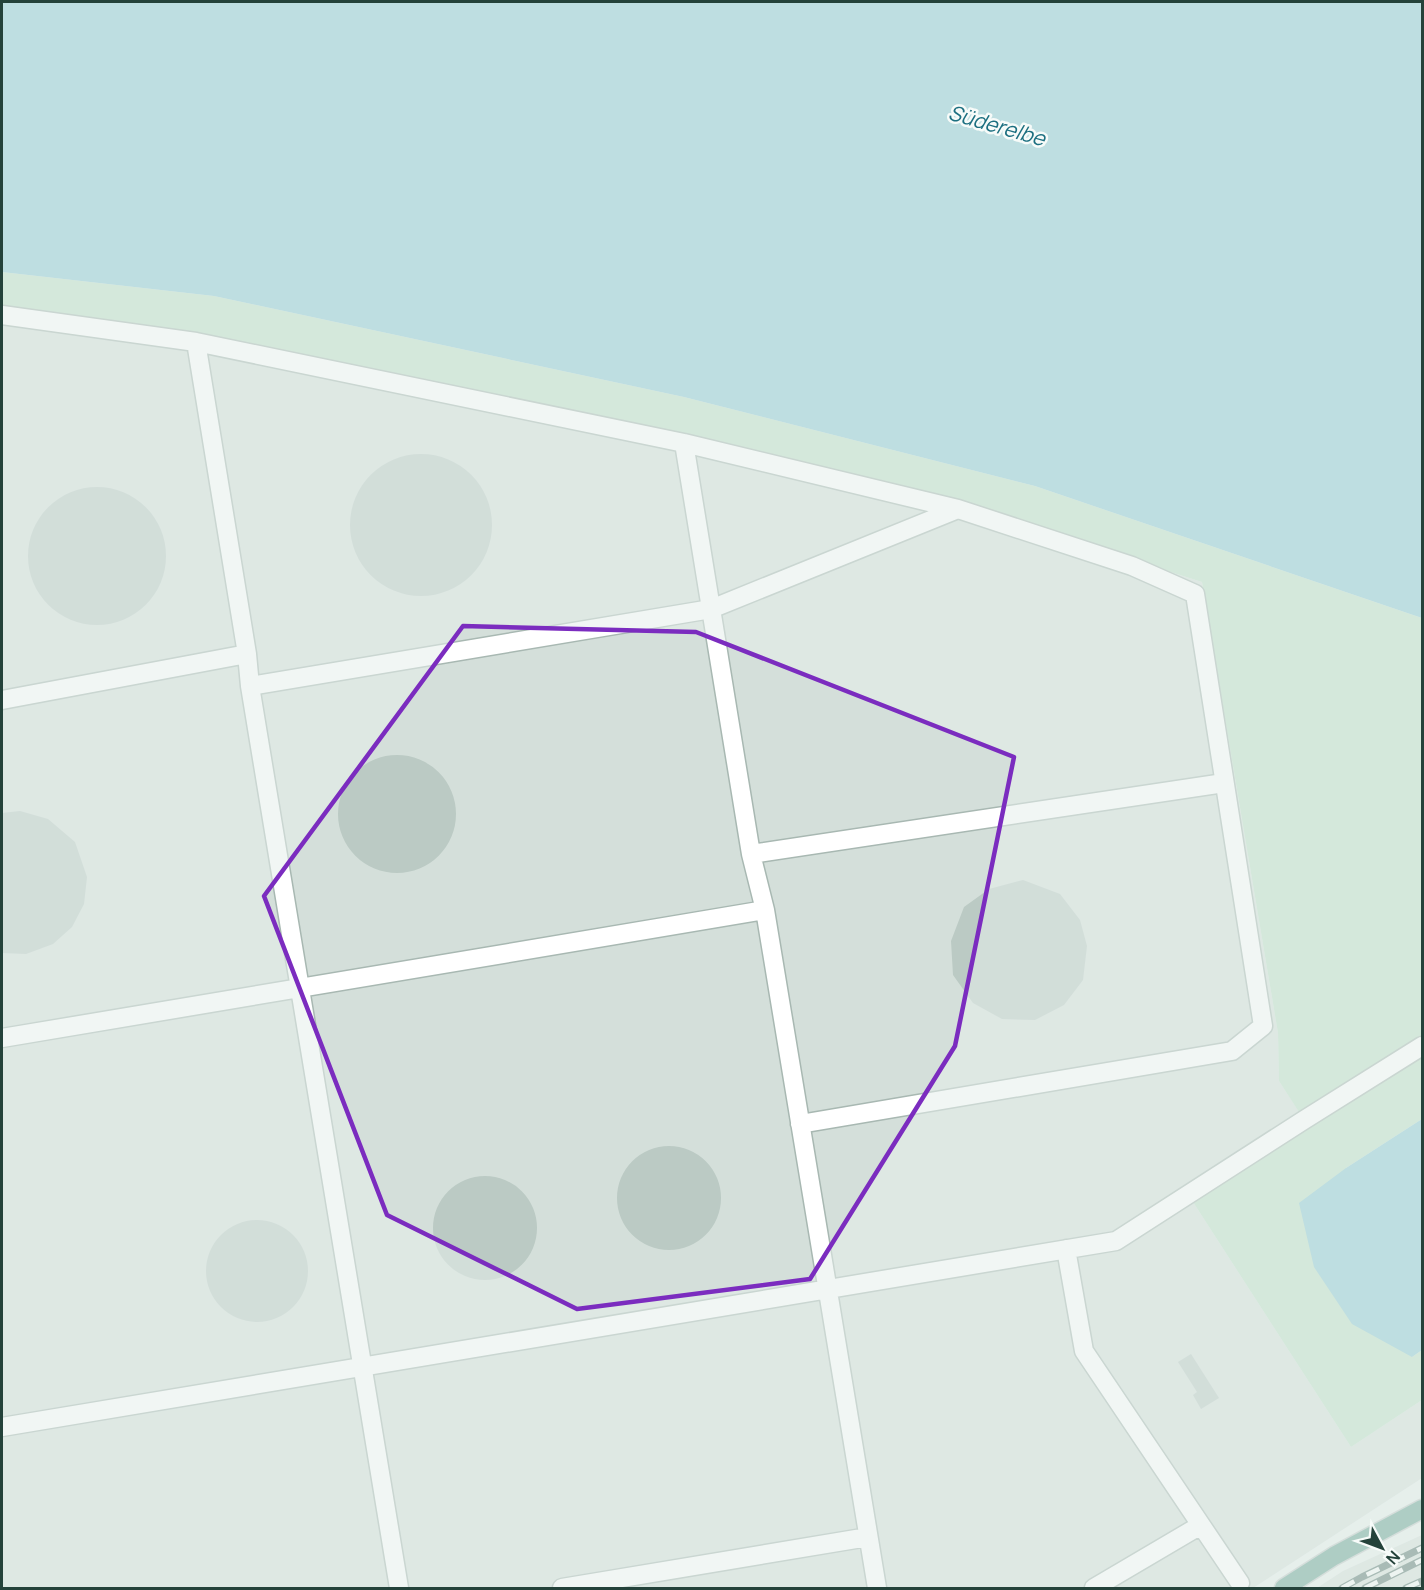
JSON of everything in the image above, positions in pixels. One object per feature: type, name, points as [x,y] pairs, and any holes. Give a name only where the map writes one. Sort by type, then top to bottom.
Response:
[{"type":"main road","points":[[1284,1588],[1334,1556],[1422,1509]]},
{"type":"lane","points":[[2,315],[196,342],[684,443],[958,509],[1131,566],[1195,594],[1263,1026],[1232,1051],[800,1124]]},
{"type":"lane","points":[[196,342],[247,654],[250,686],[399,1588]]},
{"type":"lane","points":[[684,443],[751,854],[765,910],[877,1588]]},
{"type":"lane","points":[[250,686],[711,609],[958,509]]},
{"type":"lane","points":[[2,700],[247,654]]},
{"type":"lane","points":[[751,854],[1224,783]]},
{"type":"lane","points":[[2,1038],[765,910]]},
{"type":"lane","points":[[2,1427],[1116,1241],[1422,1046]]},
{"type":"lane","points":[[1066,1249],[1084,1351],[1240,1583]]},
{"type":"lane","points":[[1094,1588],[1201,1525]]},
{"type":"lane","points":[[562,1588],[868,1537]]},
{"type":"highlighted area","points":[[463,626],[696,632],[1014,757],[955,1046],[810,1279],[577,1309],[387,1215],[264,896]]},
{"type":"shaded area","points":[[2,307],[198,338],[1066,539],[1202,582],[1278,1033],[1279,1081],[1309,1127],[1193,1202],[1351,1447],[1422,1400],[1422,1478],[1253,1588],[2,1588]]},
{"type":"shaded area","points":[[1422,1535],[1422,1588],[1317,1588],[1343,1571]]},
{"type":"green space","points":[[2,272],[214,296],[684,397],[1035,486],[1422,618],[1422,1119],[1346,1168],[1412,1357],[1422,1350],[1422,1400],[1351,1447],[1193,1202],[1308,1126],[1279,1081],[1278,1033],[1202,582],[926,494],[2,307]]},
{"type":"water","name":"Süderelbe","points":[[2,2],[1422,2],[1422,618],[1035,486],[684,397],[214,296],[2,272]]},
{"type":"water","points":[[1422,1119],[1422,1350],[1412,1357],[1352,1324],[1314,1267],[1299,1203],[1346,1168]]},
{"type":"building","points":[[421,454],[448,459],[471,475],[487,498],[492,525],[487,552],[471,575],[448,591],[421,596],[394,591],[371,575],[355,552],[350,525],[355,498],[371,475],[394,459]]},
{"type":"building","points":[[97,487],[123,492],[146,507],[161,530],[166,556],[161,582],[146,605],[123,620],[97,625],[71,620],[48,605],[33,582],[28,556],[33,530],[48,507],[71,492]]},
{"type":"building","points":[[397,755],[430,765],[446,781],[456,814],[446,847],[430,863],[397,873],[364,863],[348,847],[338,814],[348,781],[364,765]]},
{"type":"building","points":[[20,811],[48,819],[75,842],[87,877],[84,904],[72,927],[53,944],[26,954],[2,953],[2,813]]},
{"type":"building","points":[[1023,880],[1060,894],[1080,920],[1087,946],[1083,980],[1064,1005],[1035,1020],[1002,1019],[973,1003],[953,975],[951,941],[964,907],[989,889]]},
{"type":"building","points":[[669,1146],[689,1150],[706,1161],[717,1178],[721,1198],[717,1218],[706,1235],[689,1246],[669,1250],[649,1246],[632,1235],[621,1218],[617,1198],[621,1178],[632,1161],[649,1150]]},
{"type":"building","points":[[485,1176],[505,1180],[522,1191],[533,1208],[537,1228],[533,1248],[522,1265],[505,1276],[485,1280],[465,1276],[448,1265],[437,1248],[433,1228],[437,1208],[448,1191],[465,1180]]},
{"type":"building","points":[[257,1220],[276,1224],[293,1235],[304,1252],[308,1271],[304,1290],[293,1307],[276,1318],[257,1322],[238,1318],[221,1307],[210,1290],[206,1271],[210,1252],[221,1235],[238,1224]]},
{"type":"building","points":[[1191,1354],[1219,1398],[1201,1409],[1193,1395],[1197,1392],[1178,1362]]},
{"type":"railway","points":[[1342,1588],[1422,1548]]},
{"type":"railway","points":[[1365,1588],[1422,1560]]},
{"type":"railway","points":[[1406,1588],[1422,1581]]}]
